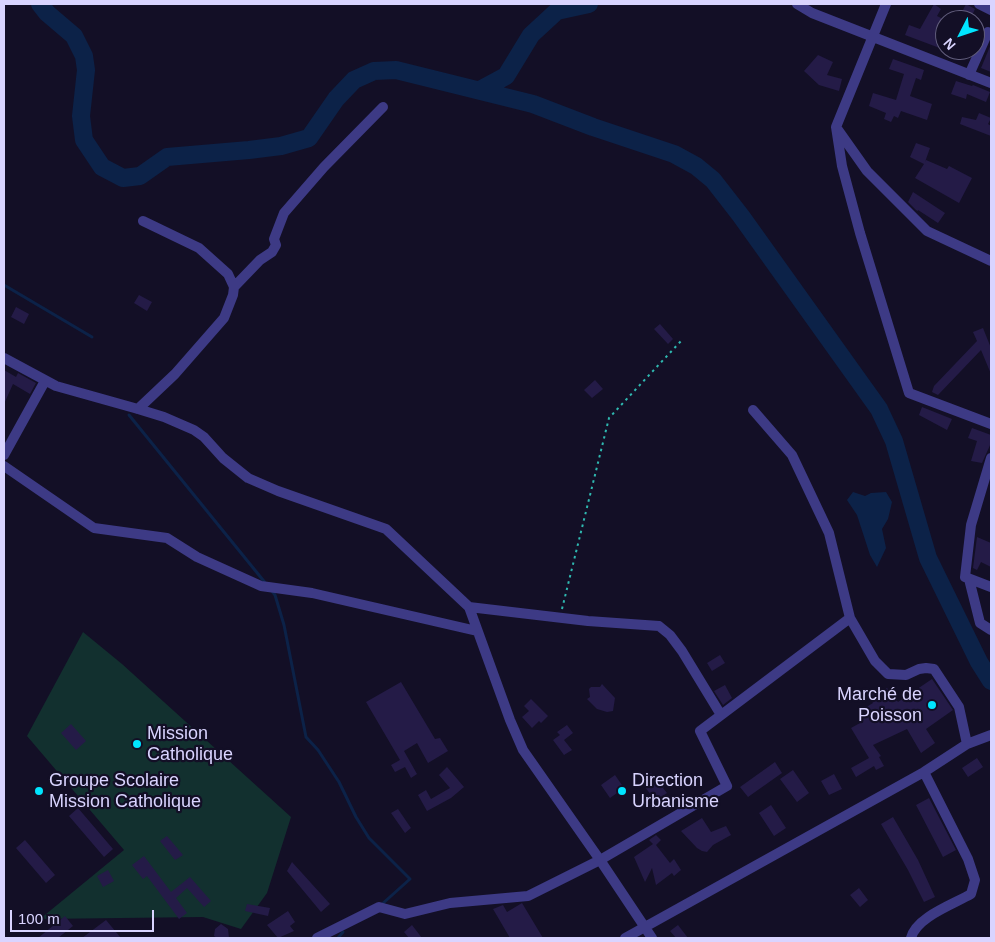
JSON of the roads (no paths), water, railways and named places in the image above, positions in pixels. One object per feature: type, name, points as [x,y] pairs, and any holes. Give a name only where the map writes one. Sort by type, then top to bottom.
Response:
[{"type":"street","points":[[797,4],[812,13],[991,83]]},
{"type":"street","points":[[886,4],[836,127],[842,166],[860,233],[909,393],[991,424]]},
{"type":"street","points":[[979,4],[991,10]]},
{"type":"street","points":[[969,75],[988,32]]},
{"type":"street","points":[[234,287],[260,260],[272,252],[276,246],[274,239],[284,213],[324,166],[383,107]]},
{"type":"street","points":[[836,127],[867,171],[927,231],[991,261]]},
{"type":"street","points":[[138,409],[175,374],[224,318],[233,295],[234,287],[228,274],[199,248],[144,221]]},
{"type":"street","points":[[4,358],[56,386],[164,417],[194,430],[204,436],[223,458],[248,478],[278,491],[386,529],[469,607],[510,720],[523,750],[652,938]]},
{"type":"street","points":[[4,455],[45,381]]},
{"type":"street","points":[[753,410],[792,454],[829,533],[850,618],[875,661],[888,674],[906,675],[919,669],[934,669],[959,707],[967,744]]},
{"type":"street","points":[[991,458],[971,525],[965,577],[991,588]]},
{"type":"street","points":[[4,466],[94,528],[167,538],[197,557],[261,586],[312,593],[477,631]]},
{"type":"street","points":[[970,579],[980,623],[991,630]]},
{"type":"street","points":[[469,607],[659,626],[670,635],[682,651],[721,715]]},
{"type":"street","points":[[317,938],[379,907],[405,914],[450,903],[528,896],[600,860],[727,786],[700,731],[850,618]]},
{"type":"street","points":[[625,938],[924,772],[967,744],[991,735]]},
{"type":"street","points":[[911,938],[912,934],[932,913],[971,894],[975,880],[968,859],[924,772]]},
{"type":"water","points":[[853,492],[865,496],[871,493],[886,492],[892,502],[888,519],[882,529],[886,548],[877,567],[870,555],[857,515],[847,500]]},
{"type":"waterway","points":[[40,4],[47,13],[74,36],[84,56],[86,70],[81,116],[84,140],[102,167],[123,178],[140,176],[167,157],[281,146],[309,138],[336,99],[354,80],[374,71],[396,70],[533,104],[593,127],[674,154],[696,166],[713,180],[741,216],[879,409],[894,441],[928,558],[979,662],[991,681]]},
{"type":"waterway","points":[[480,90],[506,76],[531,35],[557,11],[589,4]]},
{"type":"waterway","points":[[4,285],[92,337]]},
{"type":"waterway","points":[[129,415],[267,585]]},
{"type":"waterway","points":[[271,590],[275,595],[284,625],[306,737],[318,750],[339,782],[356,817],[369,838],[410,879],[381,905]]},
{"type":"waterway","points":[[338,938],[343,932]]},
{"type":"place","name":"Marché de Poisson","points":[[932,705]]},
{"type":"place","name":"Mission Catholique","points":[[137,744]]},
{"type":"place","name":"Groupe Scolaire Mission Catholique","points":[[39,791]]},
{"type":"place","name":"Direction Urbanisme","points":[[622,791]]}]
